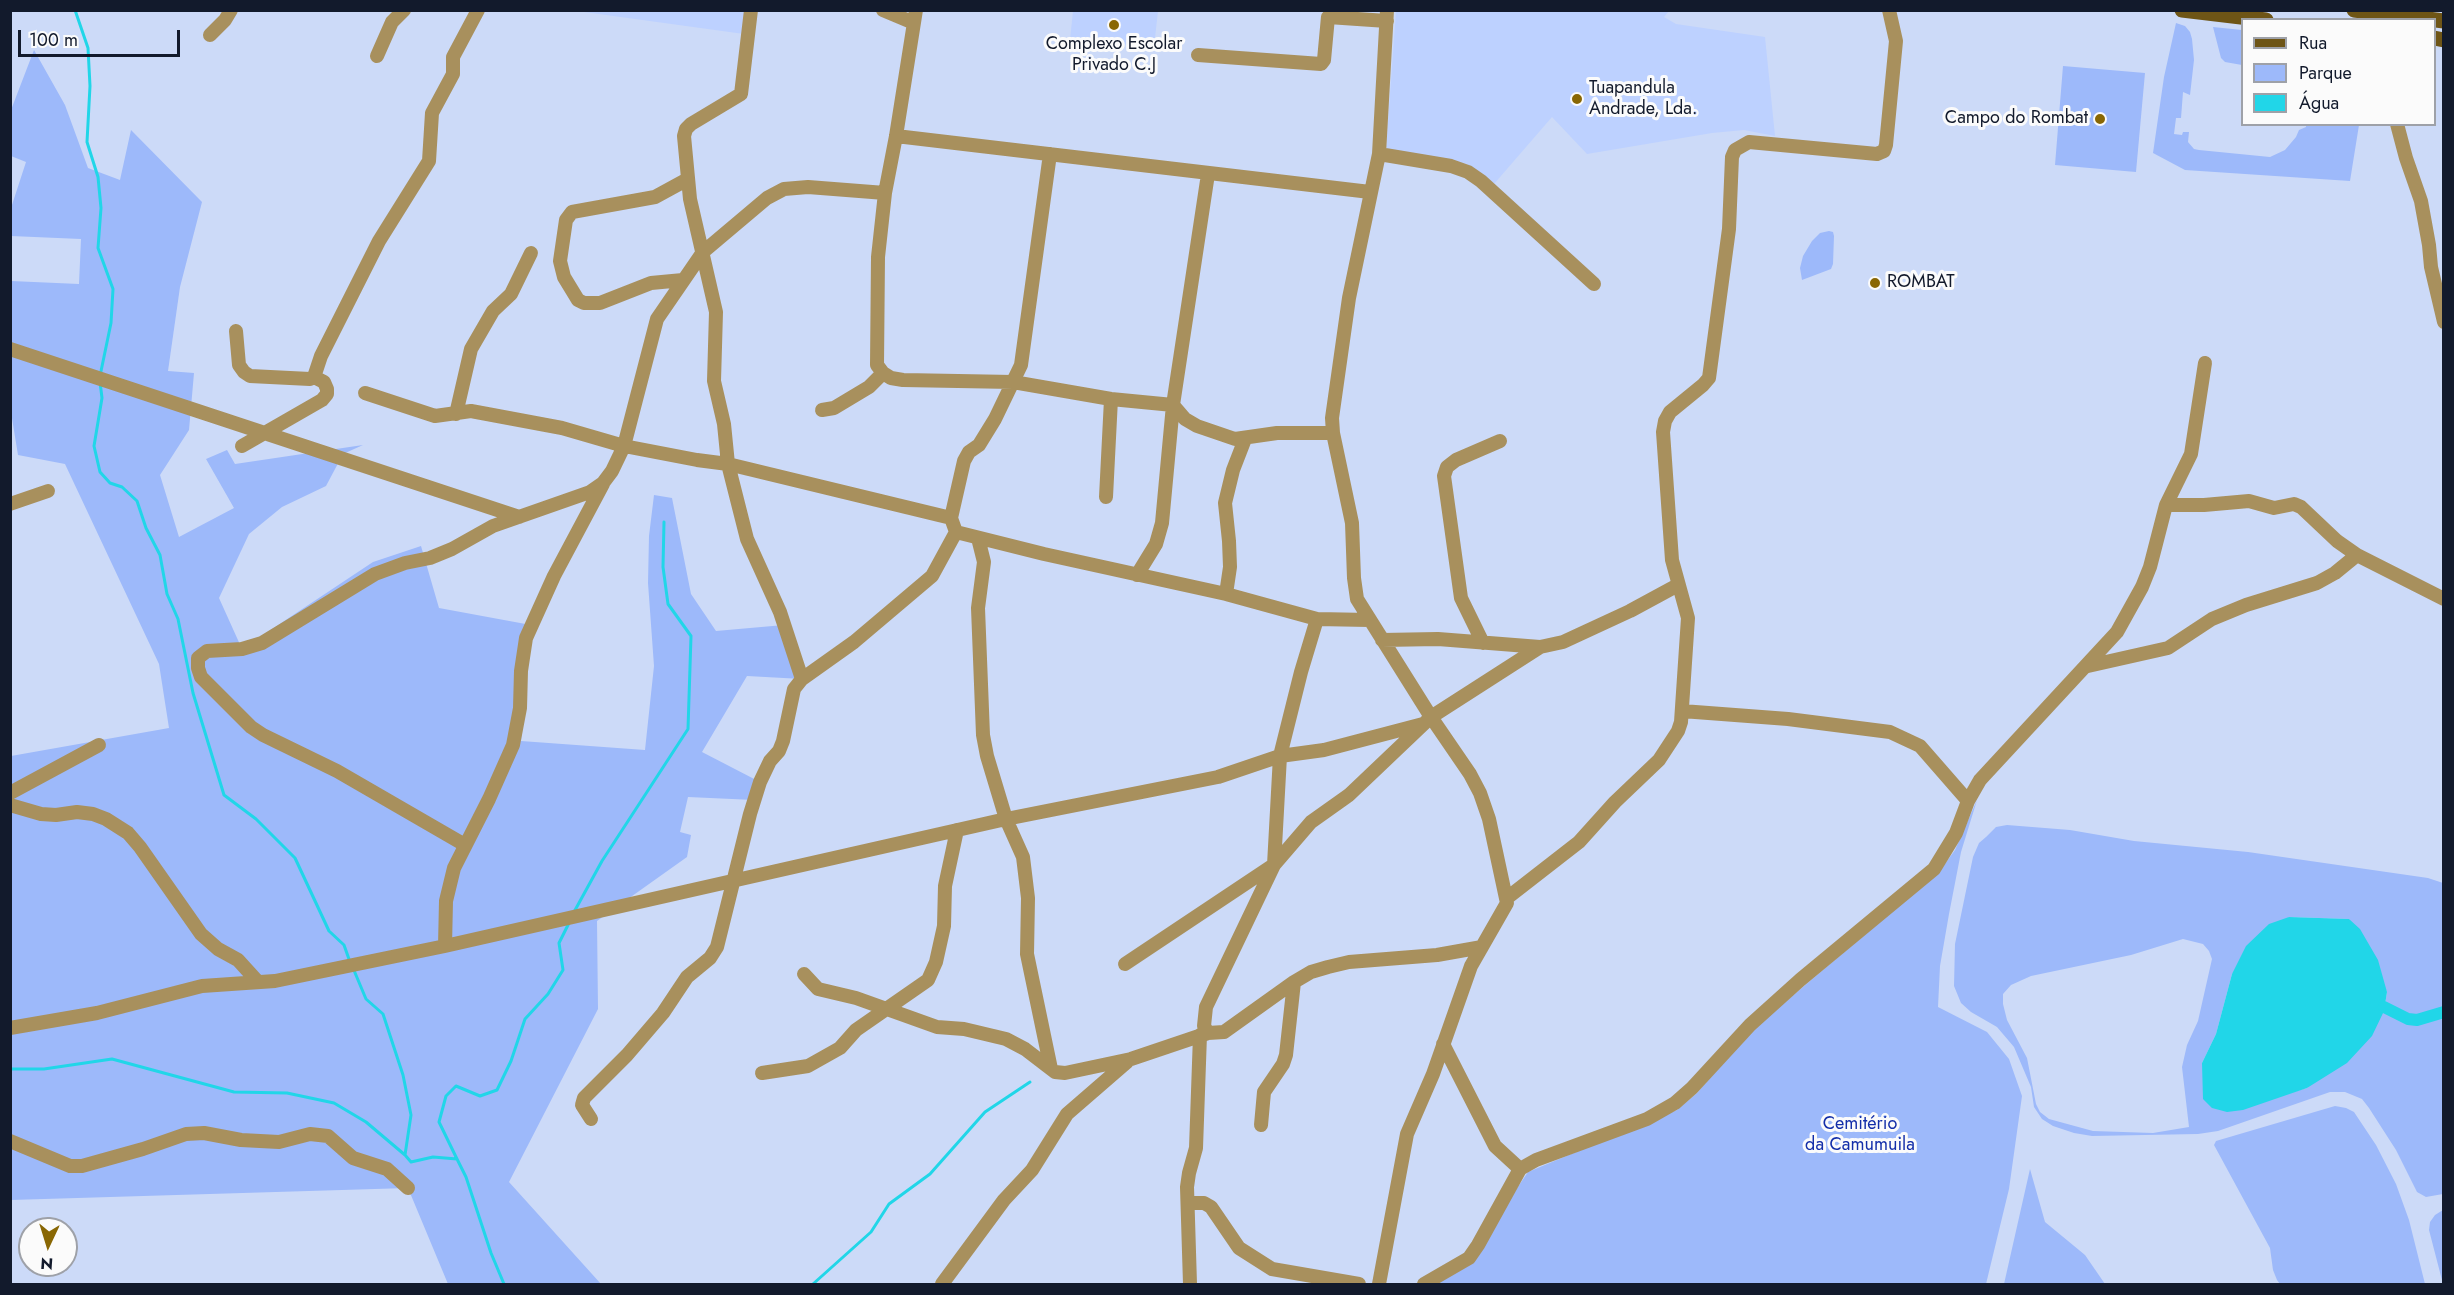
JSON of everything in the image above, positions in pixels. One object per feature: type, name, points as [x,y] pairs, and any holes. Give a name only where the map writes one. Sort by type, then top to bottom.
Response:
[{"type":"main road","points":[[2182,10],[2249,18]]},
{"type":"main road","points":[[2354,10],[2419,18]]},
{"type":"street","points":[[210,35],[225,20],[231,10]]},
{"type":"street","points":[[377,56],[392,22],[404,10]]},
{"type":"street","points":[[314,377],[321,356],[379,241],[429,161],[432,113],[453,74],[453,57],[478,10]]},
{"type":"street","points":[[752,10],[741,94],[686,129],[688,179],[690,199],[716,312],[714,381],[724,424],[728,464],[747,539],[780,612],[802,679]]},
{"type":"street","points":[[883,10],[915,16],[885,194],[878,269],[877,365],[883,373],[891,378],[903,380],[1013,382],[1111,399],[1173,405],[1185,418],[1197,426],[1235,439],[1277,433],[1334,433]]},
{"type":"street","points":[[1507,898],[1579,842],[1615,802],[1659,760],[1678,731],[1682,711],[1688,618],[1672,560],[1663,432],[1670,412],[1703,386],[1709,378],[1728,229],[1732,157],[1735,150],[1749,142],[1877,154],[1884,151],[1896,41],[1889,10]]},
{"type":"street","points":[[1198,55],[1321,64],[1324,60],[1328,17],[1387,16],[1379,154],[1349,298],[1332,418],[1352,523],[1353,578],[1358,599],[1427,721],[1470,774],[1480,793],[1489,819],[1507,898],[1505,908],[1471,966],[1433,1074],[1407,1134],[1379,1284]]},
{"type":"street","points":[[2398,126],[2421,201],[2431,267],[2444,322]]},
{"type":"street","points":[[896,136],[1370,192]]},
{"type":"street","points":[[591,1119],[582,1105],[584,1098],[627,1055],[663,1013],[687,976],[710,958],[717,947],[750,814],[760,782],[783,741],[794,689],[802,679],[854,642],[932,576],[956,532],[951,518],[964,461],[969,452],[979,445],[995,419],[1021,365],[1050,154]]},
{"type":"street","points":[[1379,154],[1451,166],[1468,172],[1481,181],[1594,284]]},
{"type":"street","points":[[1137,575],[1160,534],[1173,405],[1208,174]]},
{"type":"street","points":[[683,280],[651,283],[600,303],[584,303],[578,300],[564,277],[560,261],[566,220],[572,212],[655,197],[688,179]]},
{"type":"street","points":[[445,946],[446,901],[454,868],[513,745],[520,708],[521,671],[526,638],[554,576],[624,446],[654,325],[703,252],[767,198],[784,189],[808,187],[885,194]]},
{"type":"street","points":[[456,414],[471,350],[493,311],[511,294],[531,253]]},
{"type":"street","points":[[236,331],[239,365],[250,376],[310,379],[314,377],[324,382],[327,388],[327,394],[322,400],[242,446]]},
{"type":"street","points":[[10,349],[519,517]]},
{"type":"street","points":[[1424,1284],[1469,1258],[1520,1169],[1536,1160],[1647,1119],[1675,1103],[1775,1002],[1880,912],[1918,885],[1935,869],[1956,833],[1968,801],[1980,780],[2001,755],[2088,666],[2117,632],[2142,586],[2150,567],[2166,505],[2191,454],[2205,363]]},
{"type":"street","points":[[822,410],[834,408],[869,387],[883,373]]},
{"type":"street","points":[[365,393],[417,412],[435,416],[471,411],[562,428],[624,446],[728,464],[951,518]]},
{"type":"street","points":[[1106,497],[1111,399]]},
{"type":"street","points":[[1226,594],[1230,549],[1225,503],[1233,470],[1245,439]]},
{"type":"street","points":[[1484,643],[1461,598],[1444,476],[1447,467],[1456,460],[1500,441]]},
{"type":"street","points":[[465,845],[337,771],[263,735],[201,677],[198,658],[207,651],[242,649],[262,643],[375,574],[405,563],[430,558],[452,549],[493,526],[590,492],[603,483]]},
{"type":"street","points":[[10,504],[48,491]]},
{"type":"street","points":[[2166,505],[2204,506],[2249,501],[2274,508],[2294,504],[2301,507],[2337,541],[2357,555],[2444,599]]},
{"type":"street","points":[[956,532],[1226,594],[1317,619],[1369,620]]},
{"type":"street","points":[[978,538],[984,562],[978,608],[983,735],[1006,819],[1023,857],[1029,926],[1027,954],[1051,1069]]},
{"type":"street","points":[[2088,666],[2168,648],[2212,619],[2246,605],[2317,583],[2335,573],[2357,555]]},
{"type":"street","points":[[1190,1284],[1189,1173],[1196,1148],[1206,1007],[1274,865],[1311,822],[1349,795],[1427,721],[1540,647],[1572,638],[1630,612],[1678,585]]},
{"type":"street","points":[[1274,865],[1280,756],[1317,619]]},
{"type":"street","points":[[1382,640],[1438,639],[1540,647]]},
{"type":"street","points":[[1682,711],[1788,719],[1890,732],[1920,746],[1968,801]]},
{"type":"street","points":[[10,1028],[97,1013],[202,986],[275,981],[445,946],[1006,819],[1218,777],[1280,756],[1324,750],[1427,721]]},
{"type":"street","points":[[10,793],[99,745]]},
{"type":"street","points":[[10,804],[41,814],[56,815],[77,812],[93,814],[106,819],[128,833],[201,934],[218,950],[238,960],[258,982]]},
{"type":"street","points":[[762,1073],[808,1066],[840,1048],[856,1030],[928,980],[936,962],[944,926],[945,886],[957,830]]},
{"type":"street","points":[[1125,964],[1274,865]]},
{"type":"street","points":[[804,974],[818,989],[856,998],[937,1027],[964,1029],[1005,1040],[1025,1048],[1051,1069],[1065,1073],[1131,1059],[1204,1034],[1224,1032],[1294,981],[1311,972],[1350,962],[1437,955],[1482,947]]},
{"type":"street","points":[[1261,1125],[1264,1092],[1283,1064],[1286,1055],[1294,981]]},
{"type":"street","points":[[1443,1044],[1495,1146],[1520,1169]]},
{"type":"street","points":[[942,1284],[1004,1200],[1032,1170],[1067,1114],[1131,1059]]},
{"type":"street","points":[[10,1141],[70,1166],[82,1166],[186,1134],[204,1133],[241,1140],[279,1142],[310,1134],[328,1136],[353,1158],[387,1169],[408,1188]]},
{"type":"street","points":[[1188,1203],[1204,1203],[1211,1207],[1239,1248],[1272,1269],[1359,1284]]},
{"type":"shaded area","points":[[577,11],[746,11],[744,34]]},
{"type":"shaded area","name":"Complexo Escolar Privado C.J","points":[[1073,11],[1158,11],[1154,47],[1070,40]]},
{"type":"shaded area","points":[[1396,11],[1669,11],[1664,17],[1676,24],[1765,37],[1775,136],[1744,130],[1712,133],[1587,154],[1552,117],[1494,184],[1467,164],[1386,150]]},
{"type":"green space","points":[[2176,23],[2185,26],[2190,32],[2194,60],[2190,95],[2183,92],[2181,118],[2176,118],[2174,134],[2182,135],[2183,132],[2189,132],[2188,142],[2194,149],[2270,157],[2285,150],[2299,130],[2306,126],[2359,126],[2350,181],[2185,170],[2153,153],[2164,77]]},
{"type":"green space","points":[[2213,27],[2241,30],[2241,65],[2225,62],[2221,58]]},
{"type":"green space","points":[[34,50],[65,105],[88,168],[120,180],[131,130],[202,202],[180,287],[168,371],[194,373],[189,430],[160,475],[179,537],[234,508],[206,459],[227,450],[235,464],[363,445],[343,454],[326,486],[282,507],[249,534],[219,598],[242,649],[373,562],[421,546],[439,608],[531,625],[521,741],[645,750],[654,666],[648,583],[649,536],[654,495],[672,498],[691,594],[716,631],[784,625],[802,679],[747,676],[702,752],[760,782],[754,800],[688,797],[680,832],[691,835],[687,857],[597,921],[598,1009],[509,1182],[601,1284],[448,1284],[408,1188],[11,1200],[11,756],[169,728],[159,664],[65,464],[18,455],[11,412],[11,281],[79,284],[81,239],[11,236],[11,208],[26,162],[11,156],[11,110]]},
{"type":"green space","name":"Campo do Rombat","points":[[2063,66],[2145,73],[2136,172],[2055,165]]},
{"type":"green space","points":[[1833,232],[1834,236],[1831,269],[1802,280],[1800,268],[1803,256],[1820,233]]},
{"type":"green space","name":"Cemitério da Camumuila","points":[[1977,800],[1961,852],[1949,914],[1940,966],[1938,1007],[1987,1032],[2009,1059],[2022,1096],[2009,1189],[1986,1284],[1435,1284],[1462,1269],[1528,1172],[1677,1110],[1697,1093],[1752,1030],[1939,872],[1955,850]]},
{"type":"green space","points":[[2007,825],[2070,830],[2134,841],[2248,852],[2428,878],[2443,883],[2443,1194],[2426,1197],[2417,1192],[2396,1150],[2369,1108],[2362,1099],[2345,1092],[2330,1092],[2218,1131],[2198,1134],[2092,1136],[2053,1126],[2042,1119],[2034,1107],[2031,1087],[2014,1047],[1997,1027],[1971,1012],[1961,1003],[1954,986],[1955,944],[1973,857],[1979,843],[1996,827]],"holes":[[[2289,917],[2349,919],[2387,992],[2384,1011],[2307,1088],[2292,1092],[2202,1063],[2216,1034],[2232,974]],[[2183,939],[2203,944],[2212,959],[2198,1021],[2187,1045],[2182,1067],[2189,1127],[2153,1133],[2093,1131],[2049,1119],[2040,1112],[2036,1104],[2027,1058],[2007,1020],[2003,994],[2011,985],[2031,976],[2131,955]]]},
{"type":"green space","points":[[2335,1106],[2354,1112],[2376,1145],[2396,1184],[2409,1220],[2425,1284],[2280,1284],[2277,1280],[2270,1248],[2214,1145],[2216,1141]]},
{"type":"green space","points":[[2030,1169],[2045,1222],[2085,1255],[2105,1284],[2004,1284]]},
{"type":"green space","points":[[2443,1210],[2444,1284],[2429,1230],[2430,1222]]},
{"type":"water","points":[[2289,917],[2349,919],[2360,929],[2378,960],[2387,992],[2384,1011],[2372,1036],[2347,1063],[2307,1088],[2243,1110],[2227,1112],[2212,1108],[2203,1099],[2202,1063],[2216,1034],[2232,974],[2246,946],[2269,924]]},
{"type":"waterway","points":[[75,10],[88,48],[90,86],[87,142],[98,177],[101,208],[98,248],[113,289],[111,323],[100,376]]},
{"type":"waterway","points":[[100,382],[102,398],[94,446],[100,472],[110,483],[122,487],[137,501],[146,528],[160,555],[167,594],[178,619],[193,693],[224,795],[256,819],[295,858],[329,931],[344,945],[350,962]]},
{"type":"waterway","points":[[574,912],[602,861],[688,729],[691,636],[668,604],[663,567],[664,522]]},
{"type":"waterway","points":[[457,1159],[439,1122],[446,1096],[456,1086],[480,1096],[497,1090],[511,1061],[525,1019],[548,994],[563,970],[559,943],[569,923]]},
{"type":"waterway","points":[[353,968],[366,999],[383,1014],[403,1075],[411,1115],[405,1155],[411,1162],[433,1157],[457,1159],[466,1177],[491,1253],[504,1284]]},
{"type":"waterway","points":[[2384,1007],[2408,1019],[2417,1020],[2444,1012]]},
{"type":"waterway","points":[[10,1069],[44,1069],[112,1059],[234,1092],[287,1093],[334,1103],[366,1122],[405,1155]]},
{"type":"waterway","points":[[813,1284],[871,1232],[889,1204],[930,1174],[985,1112],[1030,1082]]},
{"type":"place","name":"Complexo Escolar Privado C.J","points":[[1114,25]]},
{"type":"place","name":"Tuapandula Andrade, Lda.","points":[[1577,99]]},
{"type":"place","name":"Campo do Rombat","points":[[2100,119]]},
{"type":"place","name":"ROMBAT","points":[[1875,283]]}]
